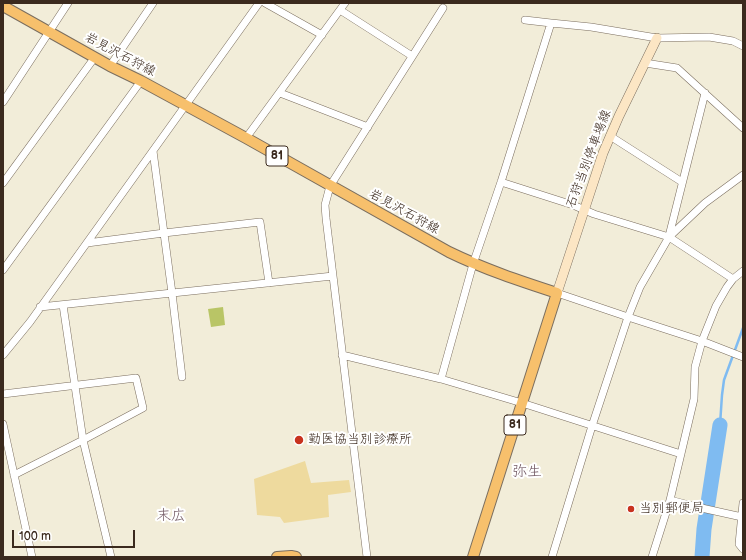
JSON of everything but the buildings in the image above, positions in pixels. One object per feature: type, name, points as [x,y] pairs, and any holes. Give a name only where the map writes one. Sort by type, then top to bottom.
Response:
[{"type":"main road","name":"岩見沢石狩線","points":[[3,6],[110,66],[141,81],[246,138],[435,245],[473,264],[557,293]]},
{"type":"main road","name":"石狩当別停車場線","points":[[557,293],[603,153],[656,38]]},
{"type":"main road","name":"81","points":[[473,557],[557,293]]},
{"type":"main road","points":[[277,557],[296,557]]},
{"type":"street","points":[[3,102],[68,3]]},
{"type":"street","points":[[110,66],[153,3]]},
{"type":"street","points":[[3,355],[87,243],[259,3]]},
{"type":"street","points":[[265,3],[322,35]]},
{"type":"street","points":[[246,138],[345,3]]},
{"type":"street","points":[[367,557],[325,205],[330,186],[443,8]]},
{"type":"street","points":[[340,10],[412,56]]},
{"type":"street","points":[[525,20],[591,27],[656,38],[709,37],[733,41],[743,46]]},
{"type":"street","points":[[441,379],[473,264],[501,182],[551,23]]},
{"type":"street","points":[[5,178],[95,57]]},
{"type":"street","points":[[645,63],[677,68],[743,128]]},
{"type":"street","points":[[3,270],[141,81]]},
{"type":"street","points":[[280,93],[368,127]]},
{"type":"street","points":[[669,237],[705,93]]},
{"type":"street","points":[[610,136],[682,182]]},
{"type":"street","points":[[153,151],[182,377]]},
{"type":"street","points":[[552,557],[592,426],[628,318],[640,287],[669,237],[705,203],[743,175]]},
{"type":"street","points":[[501,182],[573,205],[594,214],[669,237],[733,279]]},
{"type":"street","points":[[87,243],[260,222],[268,283]]},
{"type":"street","points":[[652,557],[670,500],[694,399],[695,367],[702,341],[716,306],[733,279],[743,271]]},
{"type":"street","points":[[40,307],[333,276]]},
{"type":"street","points":[[557,293],[628,318],[702,341],[741,356]]},
{"type":"street","points":[[63,305],[83,440],[111,557]]},
{"type":"street","points":[[342,354],[441,379],[522,403],[681,454]]},
{"type":"street","points":[[3,394],[136,378],[143,408],[14,475]]},
{"type":"street","points":[[3,424],[32,557]]},
{"type":"street","points":[[670,500],[742,516]]},
{"type":"street","points":[[743,503],[739,544],[743,549]]},
{"type":"green space","points":[[223,307],[225,325],[211,327],[208,309]]},
{"type":"sand","points":[[305,461],[311,483],[349,480],[351,492],[328,495],[329,517],[284,523],[280,517],[257,515],[254,479]]},
{"type":"waterway","points":[[720,425],[724,380],[743,328]]},
{"type":"waterway","points":[[702,557],[704,529],[720,425]]},
{"type":"place","name":"勤医協当別診療所","points":[[299,440]]},
{"type":"place","name":"当別郵便局","points":[[631,509]]},
{"type":"district","name":"弥生","points":[[527,472]]},
{"type":"district","name":"末広","points":[[171,516]]}]
